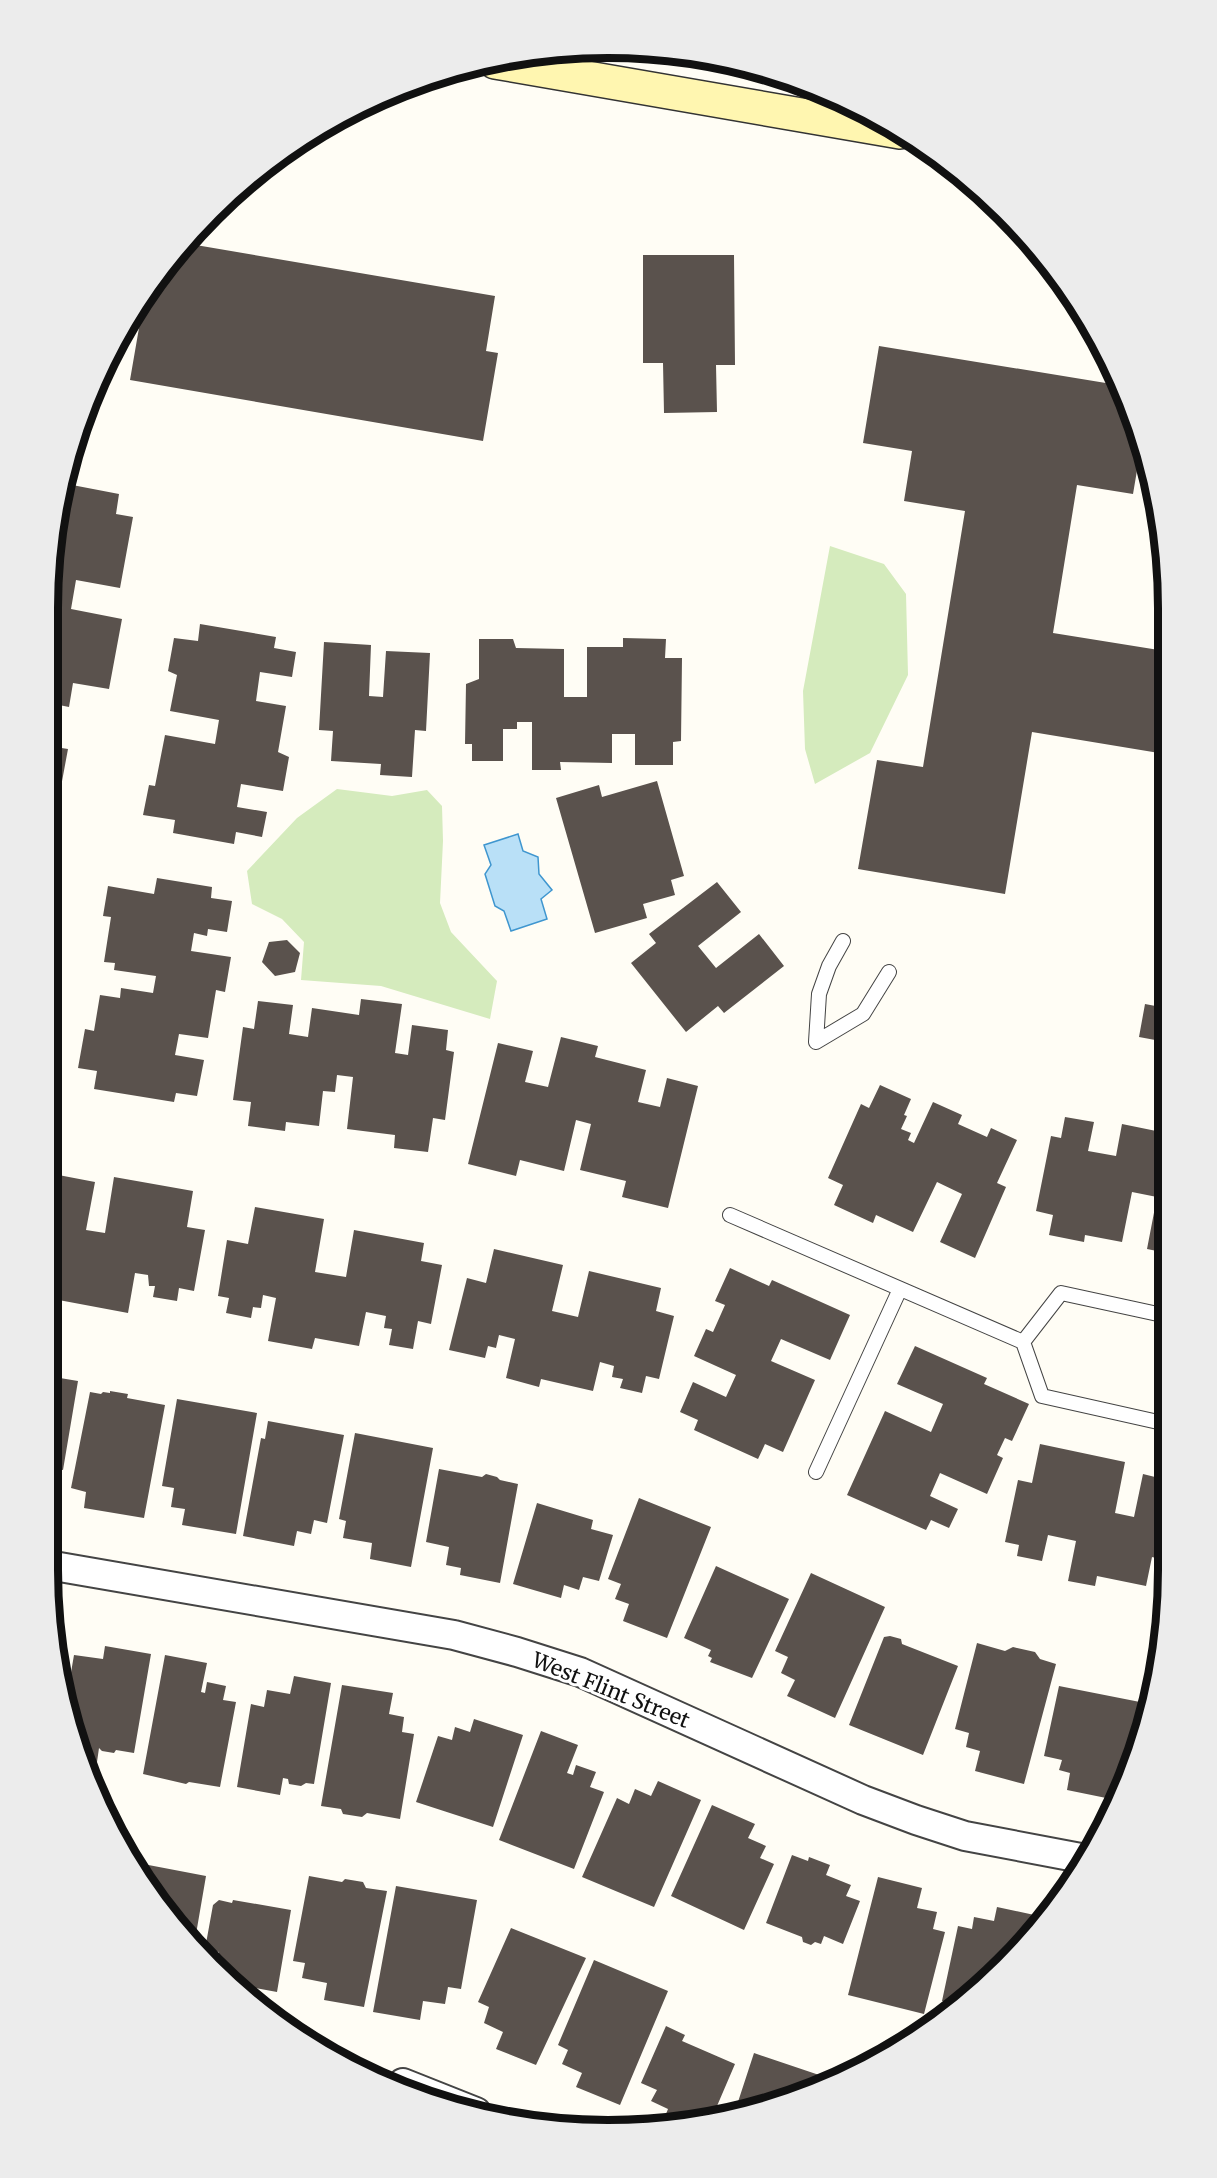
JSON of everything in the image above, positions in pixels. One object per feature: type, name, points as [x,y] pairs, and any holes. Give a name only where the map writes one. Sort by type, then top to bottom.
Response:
[{"type":"main road","points":[[521,66],[847,113]]},
{"type":"street","name":"West Flint Street","points":[[58,1567],[454,1635],[518,1652],[580,1672],[863,1800],[916,1820],[965,1836],[1077,1857]]},
{"type":"lane","points":[[843,941],[829,966],[819,994],[816,1042],[863,1014],[889,972]]},
{"type":"lane","points":[[730,1215],[1023,1342],[1042,1396],[1158,1422]]},
{"type":"lane","points":[[816,1472],[900,1289]]},
{"type":"lane","points":[[1023,1342],[1062,1293],[1158,1314]]},
{"type":"green space","points":[[830,546],[884,564],[906,594],[908,675],[870,753],[815,784],[805,749],[803,691]]},
{"type":"green space","points":[[337,789],[392,796],[427,790],[442,806],[440,903],[451,932],[497,981],[490,1019],[381,986],[301,980],[304,942],[282,919],[252,904],[247,871],[297,818]]},
{"type":"water","points":[[518,834],[523,851],[538,857],[539,874],[552,890],[541,899],[547,919],[511,931],[504,911],[495,906],[485,874],[491,865],[484,845]]},
{"type":"building","points":[[196,245],[495,296],[486,351],[498,353],[483,441],[130,380],[140,320],[172,274]]},
{"type":"building","points":[[643,255],[734,255],[735,365],[716,365],[717,412],[664,413],[663,363],[643,363]]},
{"type":"building","points":[[879,346],[1111,384],[1139,461],[1133,494],[1077,485],[1053,633],[1158,650],[1158,753],[1032,732],[1005,894],[858,869],[877,760],[923,767],[965,511],[904,501],[912,451],[863,443]]},
{"type":"building","points":[[73,485],[119,494],[116,514],[133,517],[120,588],[76,580],[71,609],[122,619],[109,689],[73,683],[69,707],[58,705],[58,608],[63,537]]},
{"type":"building","points":[[200,624],[276,637],[274,648],[296,652],[292,677],[260,672],[256,701],[286,706],[278,752],[289,757],[283,791],[241,784],[237,807],[267,812],[262,837],[236,832],[234,844],[173,833],[175,820],[143,815],[149,785],[155,786],[165,735],[215,744],[219,720],[170,711],[177,675],[168,671],[174,638],[198,641]]},
{"type":"building","points":[[623,638],[666,639],[665,658],[682,658],[681,741],[673,742],[673,765],[635,765],[635,734],[612,734],[612,763],[560,762],[561,770],[532,770],[532,722],[517,722],[517,729],[503,729],[503,761],[472,761],[472,744],[465,744],[466,684],[479,679],[479,639],[513,639],[516,648],[564,649],[564,697],[587,697],[587,647],[623,647]]},
{"type":"building","points":[[324,642],[371,645],[369,696],[383,697],[386,651],[430,653],[426,731],[415,730],[412,777],[380,775],[381,764],[331,761],[333,731],[319,730]]},
{"type":"building","points":[[58,747],[68,749],[58,803]]},
{"type":"building","points":[[657,781],[684,876],[671,880],[675,895],[643,904],[647,918],[595,933],[556,798],[599,785],[602,797]]},
{"type":"building","points":[[157,878],[212,887],[211,898],[232,901],[227,932],[208,929],[207,936],[194,933],[191,951],[231,957],[225,992],[216,990],[208,1038],[179,1034],[175,1055],[204,1060],[197,1096],[176,1093],[174,1102],[94,1089],[97,1071],[78,1068],[85,1029],[94,1031],[100,995],[120,998],[121,988],[153,993],[156,976],[114,970],[115,963],[104,962],[111,917],[103,916],[108,886],[154,894]]},
{"type":"building","points":[[717,882],[741,912],[698,946],[716,968],[759,934],[784,966],[724,1013],[718,1006],[686,1032],[631,963],[656,943],[649,934]]},
{"type":"building","points":[[287,940],[300,953],[295,972],[275,976],[262,962],[269,942]]},
{"type":"building","points":[[361,999],[402,1004],[395,1053],[408,1055],[412,1025],[448,1030],[446,1050],[454,1052],[445,1120],[433,1118],[428,1152],[394,1148],[395,1135],[347,1129],[353,1077],[337,1075],[335,1092],[323,1091],[319,1126],[286,1122],[285,1131],[248,1126],[251,1102],[233,1100],[243,1027],[254,1029],[258,1001],[293,1005],[289,1034],[308,1037],[312,1008],[359,1015]]},
{"type":"building","points":[[1145,1004],[1158,1006],[1158,1041],[1139,1037]]},
{"type":"building","points":[[561,1037],[598,1046],[595,1057],[646,1070],[638,1102],[660,1107],[667,1078],[698,1086],[668,1208],[622,1197],[626,1181],[580,1170],[591,1124],[576,1120],[564,1171],[520,1160],[516,1176],[468,1164],[498,1043],[533,1051],[525,1082],[548,1087]]},
{"type":"building","points":[[880,1085],[911,1099],[901,1129],[911,1133],[908,1140],[914,1143],[933,1102],[962,1115],[958,1124],[987,1137],[991,1128],[1017,1140],[997,1183],[1006,1187],[975,1258],[940,1242],[962,1194],[937,1182],[913,1232],[876,1215],[873,1223],[834,1205],[843,1185],[828,1178],[861,1104],[869,1108]]},
{"type":"building","points":[[1065,1117],[1094,1122],[1088,1151],[1116,1156],[1122,1124],[1158,1131],[1158,1251],[1147,1249],[1157,1197],[1132,1192],[1122,1242],[1085,1235],[1084,1242],[1049,1235],[1053,1215],[1036,1211],[1051,1136],[1061,1138]]},
{"type":"building","points":[[58,1175],[95,1182],[86,1230],[105,1233],[114,1177],[193,1191],[187,1227],[205,1230],[194,1291],[179,1288],[177,1301],[153,1297],[155,1286],[149,1286],[148,1275],[135,1273],[128,1313],[58,1300]]},
{"type":"building","points":[[255,1207],[324,1219],[315,1272],[346,1277],[354,1230],[424,1243],[421,1261],[442,1265],[431,1324],[418,1321],[413,1349],[389,1345],[392,1329],[384,1328],[386,1316],[366,1312],[359,1346],[315,1338],[312,1349],[268,1341],[276,1298],[263,1295],[261,1308],[253,1307],[251,1318],[226,1313],[229,1298],[218,1296],[227,1240],[248,1244]]},
{"type":"building","points":[[494,1249],[563,1265],[552,1311],[578,1317],[589,1271],[661,1288],[656,1311],[674,1316],[659,1379],[646,1376],[642,1393],[620,1388],[623,1379],[612,1377],[614,1366],[600,1362],[593,1391],[541,1379],[539,1387],[506,1378],[515,1339],[499,1335],[496,1348],[488,1346],[485,1358],[449,1350],[467,1278],[486,1283]]},
{"type":"building","points":[[730,1268],[769,1286],[772,1280],[850,1315],[830,1360],[781,1339],[771,1361],[815,1380],[783,1452],[765,1444],[758,1459],[694,1430],[698,1420],[680,1412],[693,1382],[726,1397],[736,1375],[694,1356],[706,1329],[713,1332],[725,1305],[715,1301]]},
{"type":"building","points":[[915,1346],[987,1378],[984,1384],[1029,1404],[1012,1441],[1005,1438],[997,1455],[1003,1458],[987,1494],[940,1473],[930,1496],[958,1509],[949,1528],[931,1520],[926,1530],[847,1495],[885,1411],[931,1432],[943,1404],[897,1384]]},
{"type":"building","points":[[58,1378],[78,1381],[63,1470],[58,1469]]},
{"type":"building","points":[[110,1391],[128,1394],[127,1398],[165,1405],[144,1518],[84,1508],[86,1492],[71,1488],[90,1392],[101,1394],[110,1393]]},
{"type":"building","points":[[177,1399],[257,1413],[236,1534],[182,1525],[185,1509],[171,1507],[174,1488],[162,1486]]},
{"type":"building","points":[[268,1421],[344,1435],[327,1523],[314,1520],[311,1534],[297,1531],[294,1546],[243,1536],[261,1438],[265,1439]]},
{"type":"building","points":[[355,1433],[433,1448],[411,1567],[370,1559],[372,1543],[343,1538],[346,1521],[339,1519]]},
{"type":"building","points":[[1040,1444],[1125,1462],[1115,1513],[1134,1517],[1143,1474],[1158,1478],[1158,1558],[1152,1557],[1146,1586],[1097,1576],[1095,1586],[1068,1581],[1076,1541],[1048,1535],[1042,1561],[1017,1556],[1019,1545],[1005,1542],[1018,1480],[1032,1483]]},
{"type":"building","points":[[439,1469],[482,1477],[486,1474],[518,1484],[500,1583],[460,1575],[461,1568],[446,1565],[449,1547],[426,1542]]},
{"type":"building","points":[[639,1498],[711,1527],[667,1638],[623,1621],[629,1604],[615,1599],[621,1584],[608,1579]]},
{"type":"building","points":[[537,1503],[593,1520],[591,1529],[613,1535],[599,1581],[583,1577],[579,1590],[564,1585],[561,1598],[513,1584]]},
{"type":"building","points":[[716,1566],[789,1599],[752,1678],[710,1662],[712,1658],[708,1656],[711,1650],[684,1638]]},
{"type":"building","points":[[811,1573],[885,1607],[835,1718],[787,1696],[795,1680],[781,1673],[788,1657],[775,1651]]},
{"type":"building","points":[[884,1637],[901,1639],[902,1644],[958,1666],[923,1755],[849,1725]]},
{"type":"building","points":[[977,1643],[1005,1651],[1013,1647],[1035,1652],[1040,1659],[1056,1664],[1024,1784],[975,1771],[980,1751],[966,1747],[969,1733],[955,1729]]},
{"type":"building","points":[[105,1646],[151,1654],[134,1753],[116,1750],[114,1753],[102,1751],[99,1748],[97,1762],[93,1761],[88,1746],[70,1680],[74,1655],[103,1659]]},
{"type":"building","points":[[165,1655],[207,1663],[201,1692],[205,1693],[207,1682],[226,1686],[223,1700],[236,1702],[220,1787],[189,1782],[186,1784],[143,1774]]},
{"type":"building","points":[[294,1676],[331,1683],[314,1784],[306,1783],[301,1786],[289,1784],[288,1779],[283,1778],[280,1795],[237,1787],[251,1704],[264,1707],[267,1690],[290,1694]]},
{"type":"building","points":[[342,1685],[393,1693],[389,1714],[404,1717],[402,1732],[414,1734],[400,1819],[367,1813],[362,1817],[343,1814],[341,1809],[321,1806]]},
{"type":"building","points":[[1059,1686],[1140,1702],[1129,1746],[1109,1798],[1067,1790],[1070,1773],[1059,1770],[1062,1760],[1044,1756]]},
{"type":"building","points":[[474,1719],[523,1735],[493,1827],[416,1802],[438,1736],[452,1740],[455,1727],[470,1732]]},
{"type":"building","points":[[541,1731],[578,1745],[567,1773],[573,1775],[576,1765],[596,1772],[590,1787],[604,1792],[574,1869],[499,1840]]},
{"type":"building","points":[[658,1781],[701,1800],[654,1907],[582,1877],[617,1798],[629,1804],[635,1789],[651,1796]]},
{"type":"building","points":[[712,1805],[755,1824],[748,1838],[766,1846],[760,1858],[774,1864],[744,1930],[671,1896]]},
{"type":"building","points":[[792,1855],[808,1861],[809,1857],[830,1865],[826,1875],[851,1885],[846,1896],[860,1901],[843,1944],[824,1936],[821,1944],[815,1942],[811,1945],[803,1942],[802,1937],[766,1923]]},
{"type":"building","points":[[144,1864],[206,1876],[196,1933]]},
{"type":"building","points":[[309,1876],[342,1882],[345,1879],[363,1882],[366,1888],[387,1891],[364,2007],[324,2000],[327,1983],[302,1978],[305,1963],[293,1961]]},
{"type":"building","points":[[878,1877],[922,1888],[917,1908],[937,1912],[933,1929],[945,1932],[924,2014],[848,1995]]},
{"type":"building","points":[[396,1886],[477,1900],[461,1989],[448,1987],[445,2004],[423,2001],[420,2020],[373,2012]]},
{"type":"building","points":[[219,1900],[232,1903],[233,1900],[291,1910],[277,1992],[251,1987],[219,1956],[219,1952],[213,1951],[206,1943],[213,1905]]},
{"type":"building","points":[[997,1907],[1036,1915],[971,1983],[948,2002],[942,2001],[958,1926],[972,1929],[974,1917],[994,1921]]},
{"type":"building","points":[[511,1928],[586,1958],[536,2065],[496,2049],[503,2032],[484,2023],[489,2007],[478,2002]]},
{"type":"building","points":[[594,1960],[668,1991],[620,2105],[576,2087],[582,2073],[562,2064],[568,2050],[558,2045]]},
{"type":"building","points":[[666,2026],[685,2035],[682,2041],[735,2064],[716,2109],[665,2116],[668,2109],[651,2101],[657,2090],[641,2083]]},
{"type":"building","points":[[754,2053],[823,2076],[785,2090],[737,2104]]}]
